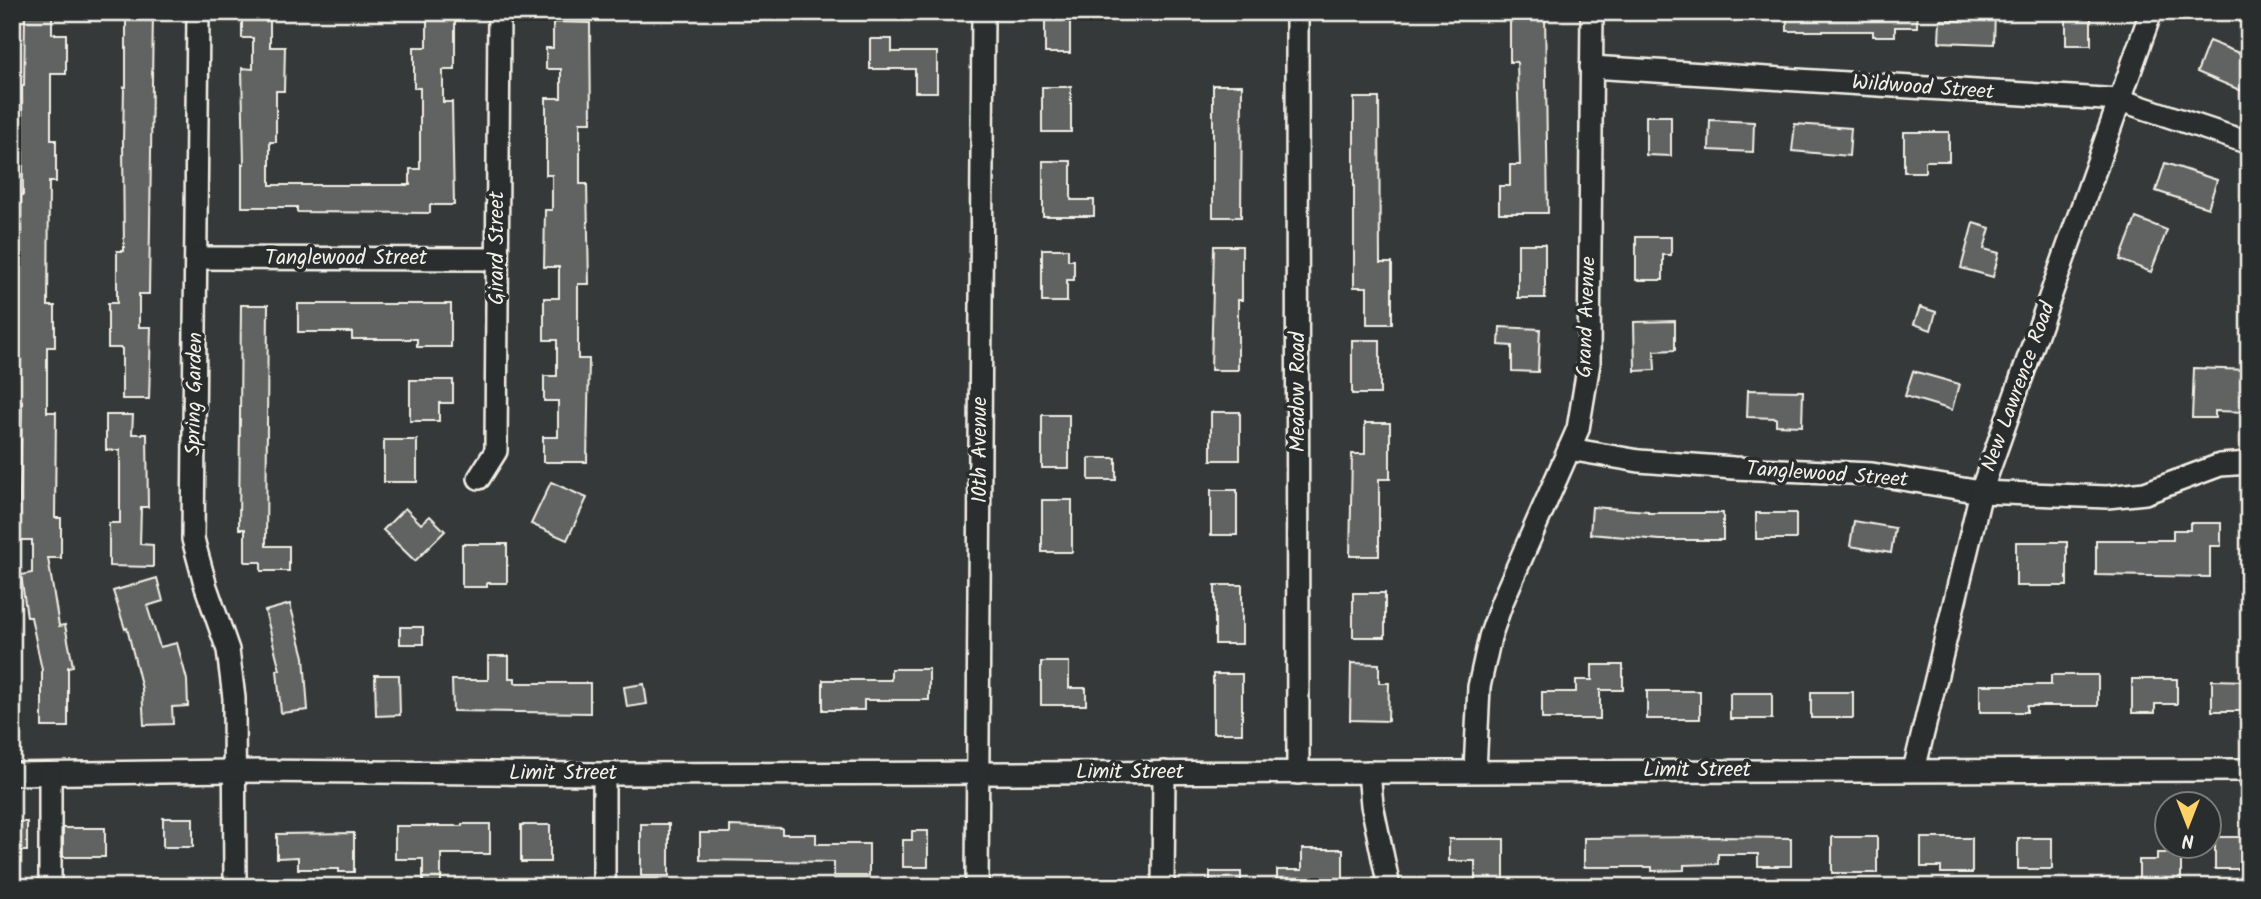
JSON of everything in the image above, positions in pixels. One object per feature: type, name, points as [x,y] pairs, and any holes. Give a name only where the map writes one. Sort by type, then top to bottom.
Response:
[{"type":"street","name":"Spring Garden","points":[[198,12],[193,539],[228,650],[234,698],[234,887]]},
{"type":"street","name":"Girard Street","points":[[479,478],[496,451],[499,12]]},
{"type":"street","name":"10th Avenue","points":[[977,887],[983,12]]},
{"type":"street","name":"Meadow Road","points":[[1297,12],[1298,773]]},
{"type":"street","name":"Grand Avenue","points":[[1475,771],[1479,687],[1490,637],[1507,591],[1578,429],[1589,363],[1592,12]]},
{"type":"street","name":"New Lawrence Road","points":[[1914,769],[1981,492],[2151,12]]},
{"type":"street","name":"Wildwood Street","points":[[1591,67],[2120,100],[2249,144]]},
{"type":"street","name":"Tanglewood Street","points":[[196,258],[496,259]]},
{"type":"street","name":"Tanglewood Street","points":[[1569,449],[1666,463],[1872,474],[1981,492],[2107,497],[2145,493],[2220,465],[2249,463]]},
{"type":"street","name":"Limit Street","points":[[12,774],[234,771],[604,774],[2249,770]]},
{"type":"street","points":[[1163,887],[1164,772]]},
{"type":"street","points":[[1369,772],[1389,887]]},
{"type":"street","points":[[50,774],[50,887]]},
{"type":"street","points":[[604,774],[604,887]]},
{"type":"building","points":[[25,12],[52,12],[52,34],[66,34],[66,74],[51,74],[51,140],[56,140],[56,182],[49,182],[48,306],[55,306],[55,347],[47,347],[47,412],[56,412],[55,518],[61,518],[61,558],[48,558],[59,626],[65,625],[73,666],[68,667],[68,727],[42,727],[42,670],[31,617],[27,617],[21,575],[32,573],[32,540],[19,540],[22,401],[18,401],[18,357],[21,357],[19,251],[23,195],[22,86]]},
{"type":"building","points":[[126,12],[153,12],[149,294],[139,294],[139,327],[151,327],[149,399],[122,399],[122,348],[108,348],[108,303],[117,303],[117,251],[124,251]]},
{"type":"building","points":[[242,12],[270,12],[270,47],[285,47],[284,91],[276,91],[276,142],[270,142],[270,185],[410,185],[410,169],[420,169],[420,88],[414,88],[414,47],[427,47],[427,12],[455,12],[455,70],[443,70],[443,102],[452,102],[454,205],[430,205],[430,213],[297,212],[297,207],[242,207],[242,68],[253,69],[253,38],[242,38]]},
{"type":"building","points":[[1510,12],[1545,12],[1548,213],[1499,213],[1499,186],[1510,186],[1510,165],[1520,165],[1517,62],[1510,62]]},
{"type":"building","points":[[1787,12],[1917,12],[1917,27],[1895,27],[1895,36],[1873,36],[1873,31],[1787,31]]},
{"type":"building","points":[[1967,12],[1995,12],[1994,44],[1939,42],[1940,20],[1967,21]]},
{"type":"building","points":[[1045,13],[1070,13],[1070,53],[1045,53]]},
{"type":"building","points":[[2066,13],[2091,13],[2091,45],[2066,45]]},
{"type":"building","points":[[553,22],[590,23],[591,122],[580,122],[580,184],[587,184],[589,284],[578,284],[578,359],[589,359],[587,462],[543,462],[543,437],[558,437],[558,401],[544,401],[544,376],[557,376],[557,340],[544,340],[544,298],[559,298],[559,267],[544,267],[545,210],[552,210],[552,175],[546,175],[546,98],[561,98],[561,69],[546,69],[546,48],[553,48]]},
{"type":"building","points":[[870,39],[892,39],[892,52],[937,52],[937,92],[915,92],[915,69],[870,69]]},
{"type":"building","points":[[2209,41],[2249,57],[2249,94],[2197,72]]},
{"type":"building","points":[[1213,85],[1242,85],[1241,217],[1213,217]]},
{"type":"building","points":[[1042,87],[1071,87],[1071,132],[1042,132]]},
{"type":"building","points":[[1354,98],[1379,98],[1380,263],[1392,263],[1392,324],[1367,324],[1367,287],[1354,287]]},
{"type":"building","points":[[1646,116],[1671,116],[1671,156],[1646,155]]},
{"type":"building","points":[[1710,120],[1754,122],[1753,152],[1709,150]]},
{"type":"building","points":[[1795,124],[1851,128],[1849,156],[1792,151]]},
{"type":"building","points":[[1904,132],[1949,132],[1949,161],[1925,161],[1925,172],[1904,172]]},
{"type":"building","points":[[1043,161],[1071,161],[1071,200],[1094,200],[1094,216],[1043,216]]},
{"type":"building","points":[[2165,163],[2217,180],[2208,208],[2156,191]]},
{"type":"building","points":[[2136,218],[2167,230],[2151,272],[2120,260]]},
{"type":"building","points":[[1973,223],[1990,228],[1984,249],[1999,253],[1993,277],[1961,268]]},
{"type":"building","points":[[1636,237],[1671,237],[1671,255],[1663,255],[1663,280],[1636,280]]},
{"type":"building","points":[[1518,244],[1545,244],[1545,298],[1518,298]]},
{"type":"building","points":[[1214,246],[1242,246],[1242,300],[1238,300],[1238,370],[1211,370]]},
{"type":"building","points":[[1042,249],[1068,249],[1068,260],[1074,260],[1074,280],[1067,280],[1067,302],[1042,302]]},
{"type":"building","points":[[298,304],[451,304],[451,347],[417,347],[417,339],[352,339],[352,332],[298,332]]},
{"type":"building","points":[[241,305],[268,305],[266,546],[289,546],[289,571],[261,571],[261,562],[245,562],[245,529],[239,529]]},
{"type":"building","points":[[1920,307],[1936,312],[1931,330],[1914,324]]},
{"type":"building","points":[[1675,321],[1675,350],[1654,351],[1655,370],[1635,371],[1634,322]]},
{"type":"building","points":[[1500,327],[1540,329],[1538,372],[1512,371],[1512,346],[1499,345]]},
{"type":"building","points":[[1352,340],[1380,340],[1380,394],[1352,394]]},
{"type":"building","points":[[2194,368],[2249,370],[2249,412],[2215,411],[2215,418],[2192,418]]},
{"type":"building","points":[[1913,371],[1959,384],[1952,410],[1905,396]]},
{"type":"building","points":[[410,380],[453,380],[453,403],[439,403],[439,421],[410,421]]},
{"type":"building","points":[[1748,390],[1803,391],[1802,426],[1776,425],[1776,418],[1747,417]]},
{"type":"building","points":[[1211,412],[1240,412],[1240,460],[1211,460]]},
{"type":"building","points":[[106,415],[133,415],[132,434],[147,434],[148,507],[141,507],[140,544],[153,545],[153,567],[109,566],[109,523],[120,523],[120,450],[106,450]]},
{"type":"building","points":[[1042,415],[1069,415],[1069,468],[1042,468]]},
{"type":"building","points":[[1365,423],[1390,423],[1390,479],[1379,479],[1379,556],[1350,556],[1352,454],[1365,454]]},
{"type":"building","points":[[384,440],[417,440],[417,482],[384,482]]},
{"type":"building","points":[[1089,458],[1116,458],[1116,480],[1089,480]]},
{"type":"building","points":[[551,482],[587,498],[567,540],[531,524]]},
{"type":"building","points":[[1211,490],[1237,490],[1237,535],[1211,535]]},
{"type":"building","points":[[1042,500],[1072,500],[1072,552],[1042,552]]},
{"type":"building","points":[[1592,507],[1648,513],[1723,513],[1723,540],[1660,540],[1590,534]]},
{"type":"building","points":[[405,508],[421,524],[430,516],[445,531],[415,561],[383,530]]},
{"type":"building","points":[[1756,513],[1796,513],[1796,539],[1756,539]]},
{"type":"building","points":[[1854,521],[1895,528],[1891,553],[1850,546]]},
{"type":"building","points":[[2190,523],[2221,523],[2221,546],[2210,546],[2210,577],[2096,575],[2096,540],[2173,540],[2173,530],[2190,530]]},
{"type":"building","points":[[2016,542],[2067,542],[2067,586],[2016,586]]},
{"type":"building","points":[[462,544],[507,544],[507,583],[487,583],[487,587],[462,587]]},
{"type":"building","points":[[157,578],[163,601],[147,606],[160,647],[177,643],[187,680],[188,706],[172,707],[173,724],[144,725],[142,689],[127,628],[125,629],[113,591]]},
{"type":"building","points":[[1215,585],[1242,585],[1242,644],[1215,644]]},
{"type":"building","points":[[1353,593],[1385,593],[1385,637],[1353,637]]},
{"type":"building","points":[[290,604],[304,657],[308,710],[281,713],[277,670],[280,670],[265,611]]},
{"type":"building","points":[[400,627],[423,627],[423,644],[400,644]]},
{"type":"building","points":[[488,656],[509,656],[509,678],[515,678],[515,683],[590,683],[590,713],[453,711],[452,680],[488,680]]},
{"type":"building","points":[[1041,662],[1069,662],[1069,688],[1086,688],[1086,705],[1041,705]]},
{"type":"building","points":[[1351,663],[1379,664],[1379,683],[1389,683],[1388,721],[1350,720]]},
{"type":"building","points":[[1592,665],[1623,665],[1623,690],[1600,690],[1600,719],[1542,719],[1542,692],[1576,692],[1576,680],[1592,680]]},
{"type":"building","points":[[891,669],[929,669],[929,700],[864,700],[864,710],[823,710],[823,680],[891,680]]},
{"type":"building","points":[[1213,674],[1242,674],[1242,733],[1213,733]]},
{"type":"building","points":[[375,675],[399,675],[400,715],[376,716]]},
{"type":"building","points":[[2051,675],[2098,675],[2098,706],[2027,706],[2027,712],[1980,712],[1980,685],[2051,685]]},
{"type":"building","points":[[2132,679],[2177,679],[2177,704],[2155,704],[2155,713],[2132,713]]},
{"type":"building","points":[[2212,680],[2249,681],[2249,711],[2212,711]]},
{"type":"building","points":[[644,684],[647,704],[627,707],[624,687]]},
{"type":"building","points":[[1647,691],[1700,691],[1700,719],[1647,719]]},
{"type":"building","points":[[1811,692],[1853,692],[1853,718],[1811,718]]},
{"type":"building","points":[[1730,693],[1772,693],[1772,719],[1730,719]]},
{"type":"building","points":[[163,818],[193,818],[193,847],[163,847]]},
{"type":"building","points":[[12,822],[27,822],[27,851],[12,851]]},
{"type":"building","points":[[490,824],[490,854],[441,854],[441,887],[423,887],[423,859],[395,859],[395,826]]},
{"type":"building","points":[[641,824],[669,824],[669,876],[641,876]]},
{"type":"building","points":[[521,825],[550,825],[550,862],[521,862]]},
{"type":"building","points":[[730,826],[782,828],[782,834],[816,834],[816,844],[869,844],[869,876],[834,876],[834,862],[700,860],[700,833],[730,833]]},
{"type":"building","points":[[63,828],[105,828],[105,857],[63,857]]},
{"type":"building","points":[[912,831],[928,831],[928,867],[903,867],[903,840],[912,840]]},
{"type":"building","points":[[354,833],[354,872],[339,872],[339,869],[298,869],[298,857],[277,858],[277,834]]},
{"type":"building","points":[[1832,837],[1877,837],[1877,873],[1832,873]]},
{"type":"building","points":[[2222,837],[2249,837],[2249,869],[2215,869],[2215,860],[2222,860]]},
{"type":"building","points":[[1584,838],[1791,838],[1791,866],[1758,866],[1758,854],[1718,854],[1718,864],[1684,865],[1684,870],[1584,867]]},
{"type":"building","points":[[1921,838],[1972,838],[1972,873],[1941,873],[1941,867],[1921,867]]},
{"type":"building","points":[[2018,838],[2052,838],[2052,869],[2018,869]]},
{"type":"building","points":[[1449,839],[1504,839],[1504,886],[1475,886],[1475,861],[1449,861]]},
{"type":"building","points":[[1302,849],[1343,849],[1343,887],[1277,887],[1277,870],[1302,870]]},
{"type":"building","points":[[2139,860],[2181,860],[2181,887],[2139,887]]},
{"type":"building","points":[[1210,872],[1241,872],[1241,887],[1210,887]]}]
